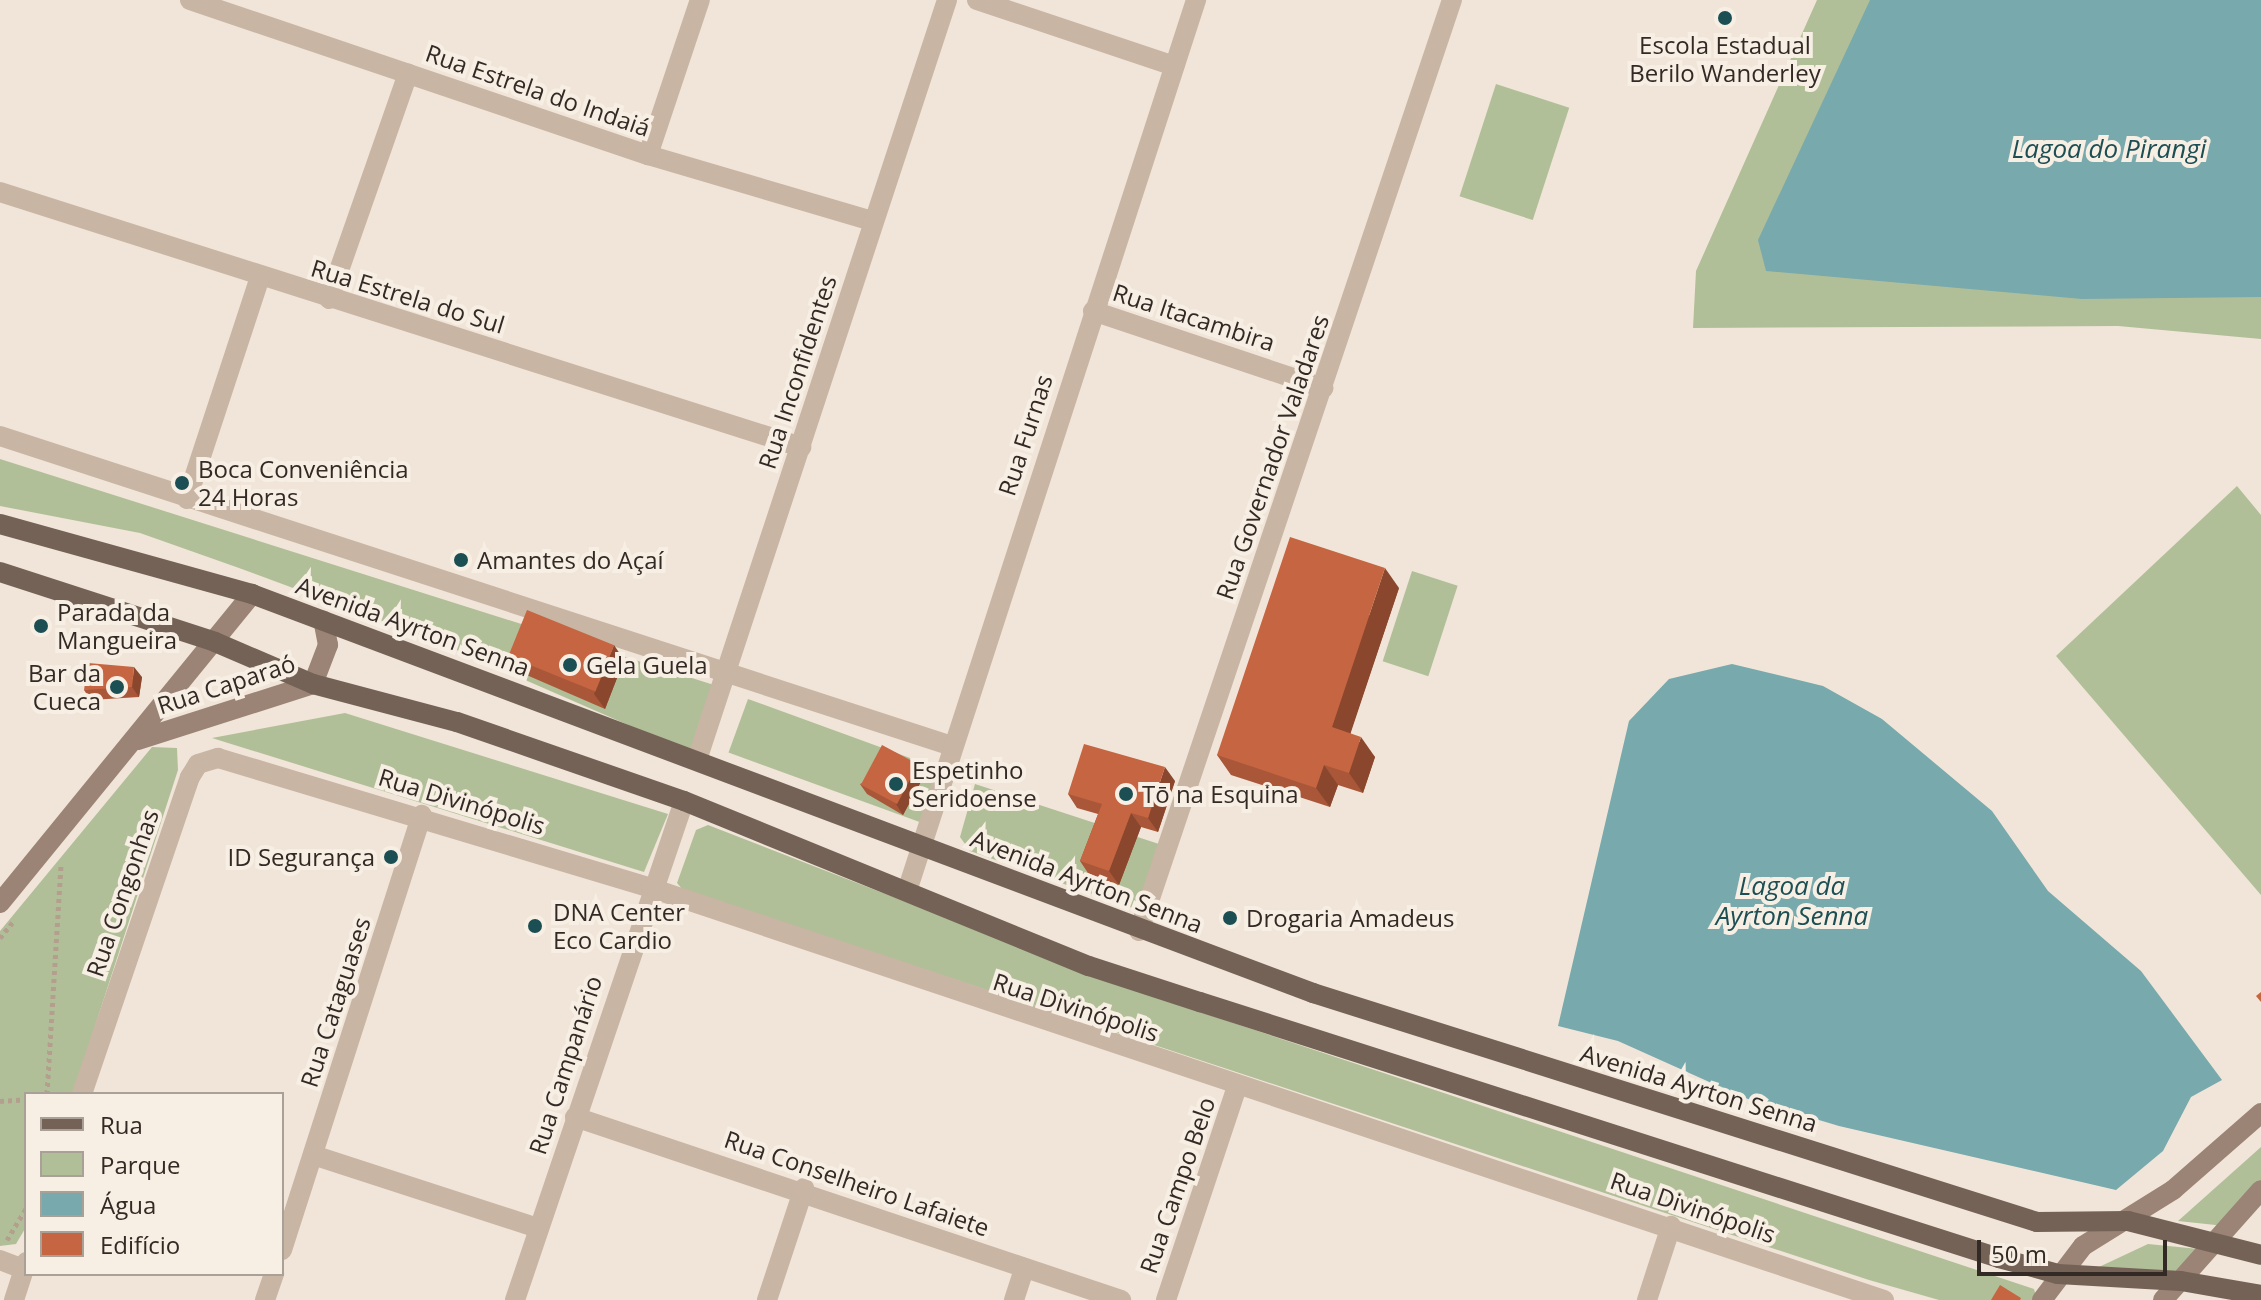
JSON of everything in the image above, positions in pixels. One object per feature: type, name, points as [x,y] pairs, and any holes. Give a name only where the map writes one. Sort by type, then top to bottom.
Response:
[{"type":"main road","name":"Avenida Ayrton Senna","points":[[0,524],[252,594],[697,760],[1139,931],[2009,1214],[2068,1227],[2128,1221],[2215,1239],[2261,1255]]},
{"type":"main road","points":[[0,572],[215,642],[313,684],[457,722],[684,801],[908,888],[1089,966],[2058,1274],[2181,1281],[2261,1295]]},
{"type":"main road","name":"Rua Caparaó","points":[[0,903],[138,740],[252,594]]},
{"type":"main road","name":"Rua Caparaó","points":[[138,740],[313,684],[328,645],[323,620]]},
{"type":"main road","points":[[2042,1300],[2058,1274],[2083,1246],[2128,1221],[2261,1113]]},
{"type":"main road","points":[[2163,1300],[2261,1190]]},
{"type":"street","name":"Rua Estrela do Indaiá","points":[[190,0],[648,155],[872,221]]},
{"type":"street","points":[[648,155],[700,0]]},
{"type":"street","name":"Rua Inconfidentes","points":[[697,760],[947,0]]},
{"type":"street","points":[[977,0],[1174,66]]},
{"type":"street","name":"Rua Furnas","points":[[908,888],[1196,0]]},
{"type":"street","name":"Rua Governador Valadares","points":[[1139,931],[1452,0]]},
{"type":"street","points":[[329,299],[408,73]]},
{"type":"street","name":"Rua Estrela do Sul","points":[[0,192],[801,447]]},
{"type":"street","points":[[187,499],[260,277]]},
{"type":"street","name":"Rua Itacambira","points":[[1093,311],[1323,388]]},
{"type":"street","points":[[0,436],[187,499],[727,670],[952,746]]},
{"type":"street","name":"Rua Congonhas","points":[[83,1092],[190,777],[208,759],[252,766]]},
{"type":"street","name":"Rua Divinópolis","points":[[252,766],[422,815],[651,888],[1237,1087],[1671,1226],[1884,1300]]},
{"type":"street","name":"Rua Campanário","points":[[515,1300],[651,888],[684,801]]},
{"type":"street","name":"Rua Cataguases","points":[[284,1244],[422,815]]},
{"type":"street","name":"Rua Campo Belo","points":[[1166,1300],[1237,1087]]},
{"type":"street","name":"Rua Conselheiro Lafaiete","points":[[575,1117],[804,1188],[1024,1269],[1121,1300]]},
{"type":"street","points":[[313,1155],[538,1228]]},
{"type":"street","points":[[767,1300],[804,1188]]},
{"type":"street","points":[[1647,1300],[1671,1226]]},
{"type":"street","points":[[0,1260],[24,1265]]},
{"type":"street","points":[[14,1300],[24,1268]]},
{"type":"street","points":[[1014,1300],[1024,1269]]},
{"type":"street","points":[[265,1300],[273,1276]]},
{"type":"path","points":[[47,1092],[61,865],[71,852]]},
{"type":"path","points":[[0,1101],[24,1099]]},
{"type":"path","points":[[0,1240],[14,1238],[24,1213]]},
{"type":"green space","name":"Lagoa do Pirangi","points":[[1817,0],[2261,0],[2261,339],[2118,326],[1693,328],[1696,271]]},
{"type":"green space","points":[[1496,84],[1569,108],[1533,220],[1460,196]]},
{"type":"green space","points":[[0,459],[714,685],[690,752],[436,641],[239,568],[140,533],[0,506]]},
{"type":"green space","points":[[2237,486],[2261,515],[2261,895],[2056,656]]},
{"type":"green space","points":[[1412,571],[1458,586],[1428,676],[1383,661]]},
{"type":"green space","points":[[748,699],[943,770],[923,823],[729,753]]},
{"type":"green space","points":[[345,713],[668,814],[644,872],[212,738]]},
{"type":"green space","points":[[152,747],[177,748],[178,770],[74,1092],[24,1092],[24,1230],[16,1244],[0,1246],[0,931]]},
{"type":"green space","points":[[975,784],[1159,844],[1144,912],[970,851],[960,837]]},
{"type":"green space","points":[[708,825],[1122,986],[2034,1289],[2037,1300],[1939,1300],[1869,1280],[683,890],[677,883],[696,830]]},
{"type":"green space","points":[[2261,1147],[2261,1188],[2225,1226],[2178,1221]]},
{"type":"green space","points":[[2148,1244],[2209,1250],[2172,1273],[2084,1274]]},
{"type":"water","name":"Lagoa do Pirangi","points":[[1870,0],[2261,0],[2261,297],[2082,299],[1766,271],[1758,240]]},
{"type":"water","name":"Lagoa da Ayrton Senna","points":[[1732,664],[1823,686],[1882,719],[1992,811],[2048,891],[2141,971],[2222,1080],[2191,1097],[2163,1151],[2116,1190],[1839,1126],[1745,1098],[1618,1041],[1558,1026],[1629,721],[1669,679]]},
{"type":"building","points":[[1290,537],[1385,568],[1332,727],[1361,737],[1349,773],[1324,765],[1316,788],[1217,755]]},
{"type":"building","name":"Gela Guela","points":[[527,610],[614,645],[595,692],[508,656]]},
{"type":"building","points":[[88,663],[134,667],[132,687],[84,690]]},
{"type":"building","points":[[1084,744],[1165,767],[1148,818],[1131,813],[1109,871],[1080,861],[1102,804],[1068,794]]},
{"type":"building","name":"Espetinho Seridoense","points":[[882,745],[918,764],[897,804],[861,785]]},
{"type":"building","points":[[2000,1285],[2021,1298],[2020,1300],[1991,1300]]},
{"type":"place","name":"Escola Estadual Berilo Wanderley","points":[[1725,18]]},
{"type":"place","name":"Boca Conveniência 24 Horas","points":[[182,483]]},
{"type":"place","name":"Amantes do Açaí","points":[[461,560]]},
{"type":"place","name":"Parada da Mangueira","points":[[41,626]]},
{"type":"place","name":"Gela Guela","points":[[570,665]]},
{"type":"place","name":"Bar da Cueca","points":[[117,687]]},
{"type":"place","name":"Espetinho Seridoense","points":[[896,784]]},
{"type":"place","name":"Tō na Esquina","points":[[1126,794]]},
{"type":"place","name":"ID Segurança","points":[[391,857]]},
{"type":"place","name":"Drogaria Amadeus","points":[[1230,918]]},
{"type":"place","name":"DNA Center Eco Cardio","points":[[535,926]]}]
